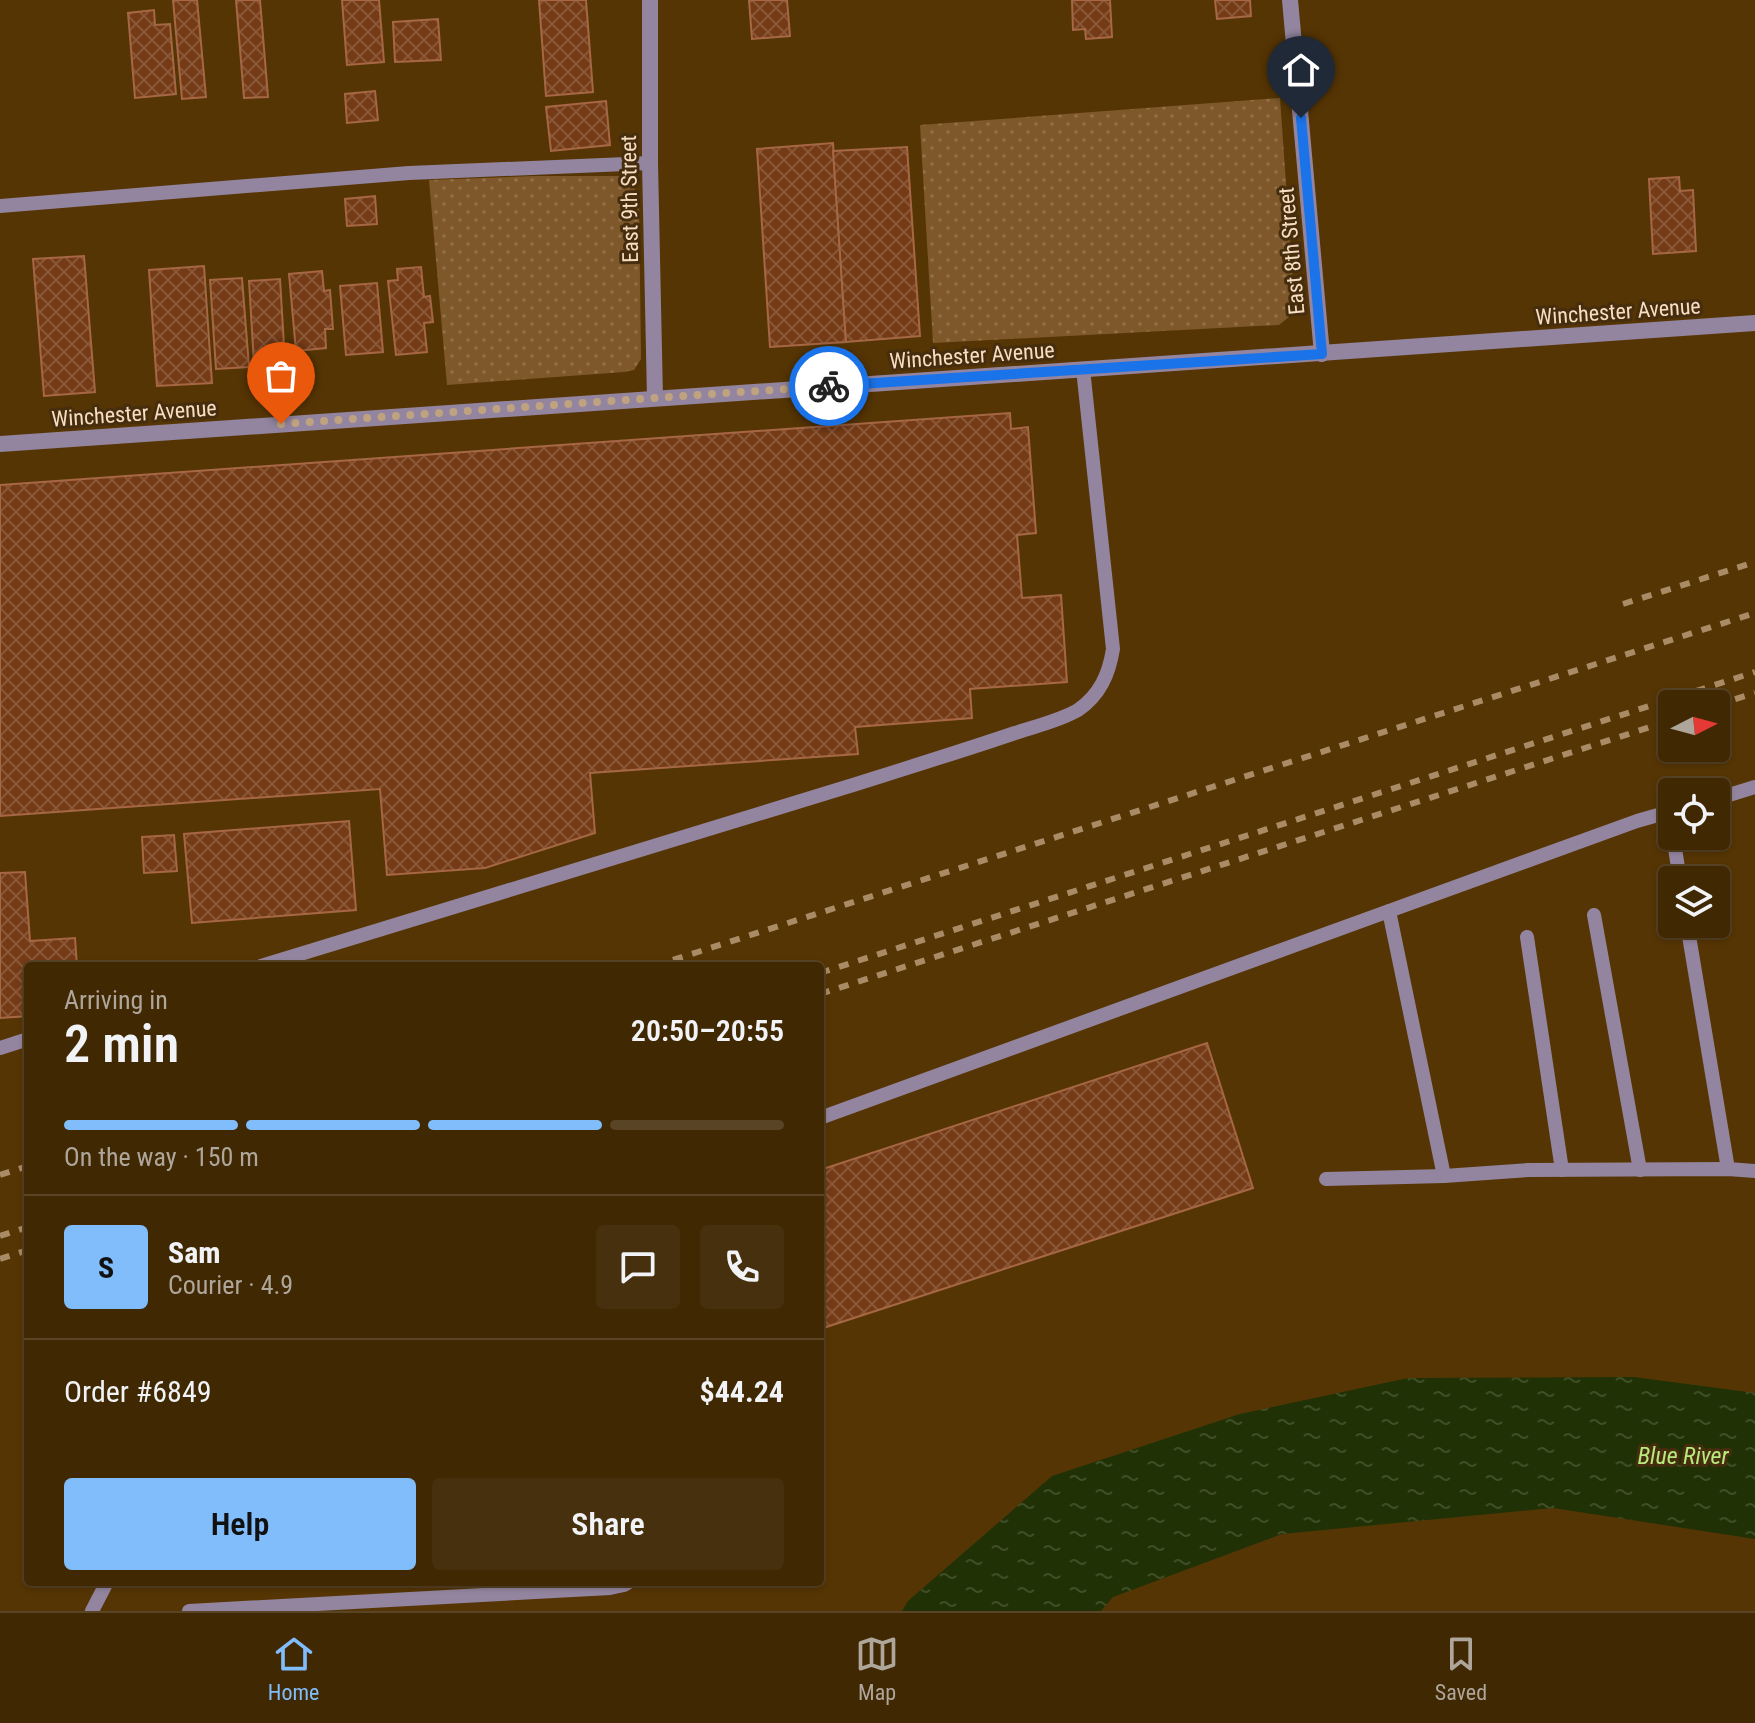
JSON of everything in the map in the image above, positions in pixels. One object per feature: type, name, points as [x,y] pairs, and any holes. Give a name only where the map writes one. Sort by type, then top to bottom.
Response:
[{"type":"street","name":"East 9th Street","points":[[650,0],[655,398]]},
{"type":"street","name":"East 8th Street","points":[[1290,0],[1322,354]]},
{"type":"street","name":"Winchester Avenue","points":[[0,444],[1755,323]]},
{"type":"lane","points":[[0,206],[409,173],[650,163]]},
{"type":"lane","points":[[274,962],[997,740],[1077,710],[1102,686],[1110,669],[1113,649],[1083,369]]},
{"type":"lane","points":[[1730,795],[1755,787]]},
{"type":"lane","points":[[824,1117],[1658,815]]},
{"type":"lane","points":[[1389,911],[1444,1176]]},
{"type":"lane","points":[[1594,915],[1640,1170]]},
{"type":"lane","points":[[1527,937],[1562,1170]]},
{"type":"lane","points":[[1689,938],[1728,1169]]},
{"type":"lane","points":[[0,1048],[24,1040]]},
{"type":"lane","points":[[1326,1179],[1562,1170],[1755,1171]]},
{"type":"lane","points":[[92,1611],[105,1586]]},
{"type":"lane","points":[[189,1611],[619,1586]]},
{"type":"shaded area","points":[[1280,98],[1295,312],[1279,325],[933,343],[920,125]]},
{"type":"shaded area","points":[[619,176],[634,187],[639,206],[641,359],[634,370],[624,372],[447,385],[429,180]]},
{"type":"water","name":"Blue River","points":[[1634,1377],[1755,1393],[1755,1539],[1553,1508],[1282,1534],[1113,1597],[1101,1611],[902,1611],[908,1601],[1052,1476],[1240,1414],[1408,1378]]},
{"type":"building","points":[[173,0],[197,0],[206,97],[182,99]]},
{"type":"building","points":[[236,0],[260,0],[268,97],[244,98]]},
{"type":"building","points":[[342,0],[379,0],[384,62],[347,65]]},
{"type":"building","points":[[539,0],[586,0],[593,92],[546,96]]},
{"type":"building","points":[[749,0],[787,0],[790,36],[752,39]]},
{"type":"building","points":[[1072,0],[1110,0],[1112,37],[1086,39],[1085,29],[1073,30]]},
{"type":"building","points":[[1215,0],[1250,0],[1251,16],[1217,19]]},
{"type":"building","points":[[154,10],[155,25],[170,24],[176,94],[135,98],[128,13]]},
{"type":"building","points":[[438,19],[441,60],[395,62],[393,22]]},
{"type":"building","points":[[375,91],[378,120],[347,123],[345,94]]},
{"type":"building","points":[[606,101],[610,145],[551,151],[546,107]]},
{"type":"building","points":[[833,143],[846,342],[770,347],[757,149]]},
{"type":"building","points":[[907,147],[920,336],[846,342],[833,151]]},
{"type":"building","points":[[1679,177],[1680,191],[1693,190],[1696,251],[1653,254],[1649,179]]},
{"type":"building","points":[[375,196],[377,224],[347,226],[345,199]]},
{"type":"building","points":[[84,256],[95,392],[44,396],[33,259]]},
{"type":"building","points":[[204,266],[212,383],[157,386],[149,270]]},
{"type":"building","points":[[421,267],[424,297],[430,296],[433,322],[424,323],[427,352],[396,355],[388,281],[398,280],[397,269]]},
{"type":"building","points":[[322,271],[324,291],[330,290],[333,329],[325,329],[326,348],[296,351],[289,274]]},
{"type":"building","points":[[242,278],[249,367],[216,369],[210,280]]},
{"type":"building","points":[[280,279],[285,362],[254,364],[249,281]]},
{"type":"building","points":[[377,283],[383,352],[346,355],[340,286]]},
{"type":"building","points":[[1010,413],[1011,429],[1028,427],[1036,533],[1017,535],[1022,598],[1061,595],[1067,682],[970,689],[972,718],[855,727],[858,754],[590,773],[595,833],[485,868],[387,875],[380,789],[0,816],[0,485]]},
{"type":"building","points":[[349,821],[356,910],[192,923],[184,834]]},
{"type":"building","points":[[174,835],[177,871],[144,873],[142,837]]},
{"type":"building","points":[[25,872],[30,941],[75,938],[77,962],[24,962],[24,1016],[0,1018],[0,873]]},
{"type":"building","points":[[1207,1043],[1253,1188],[824,1328],[824,1169]]},
{"type":"railway","points":[[1623,604],[1755,562]]},
{"type":"railway","points":[[666,962],[1755,613]]},
{"type":"railway","points":[[824,972],[1755,672]]},
{"type":"railway","points":[[1730,701],[1755,693]]},
{"type":"railway","points":[[824,993],[1658,725]]},
{"type":"railway","points":[[0,1175],[24,1167]]},
{"type":"railway","points":[[0,1236],[24,1228]]},
{"type":"railway","points":[[0,1259],[24,1251]]},
{"type":"way so far","points":[[281,424],[829,386]]},
{"type":"route","points":[[829,386],[1322,354],[1301,118]]}]
